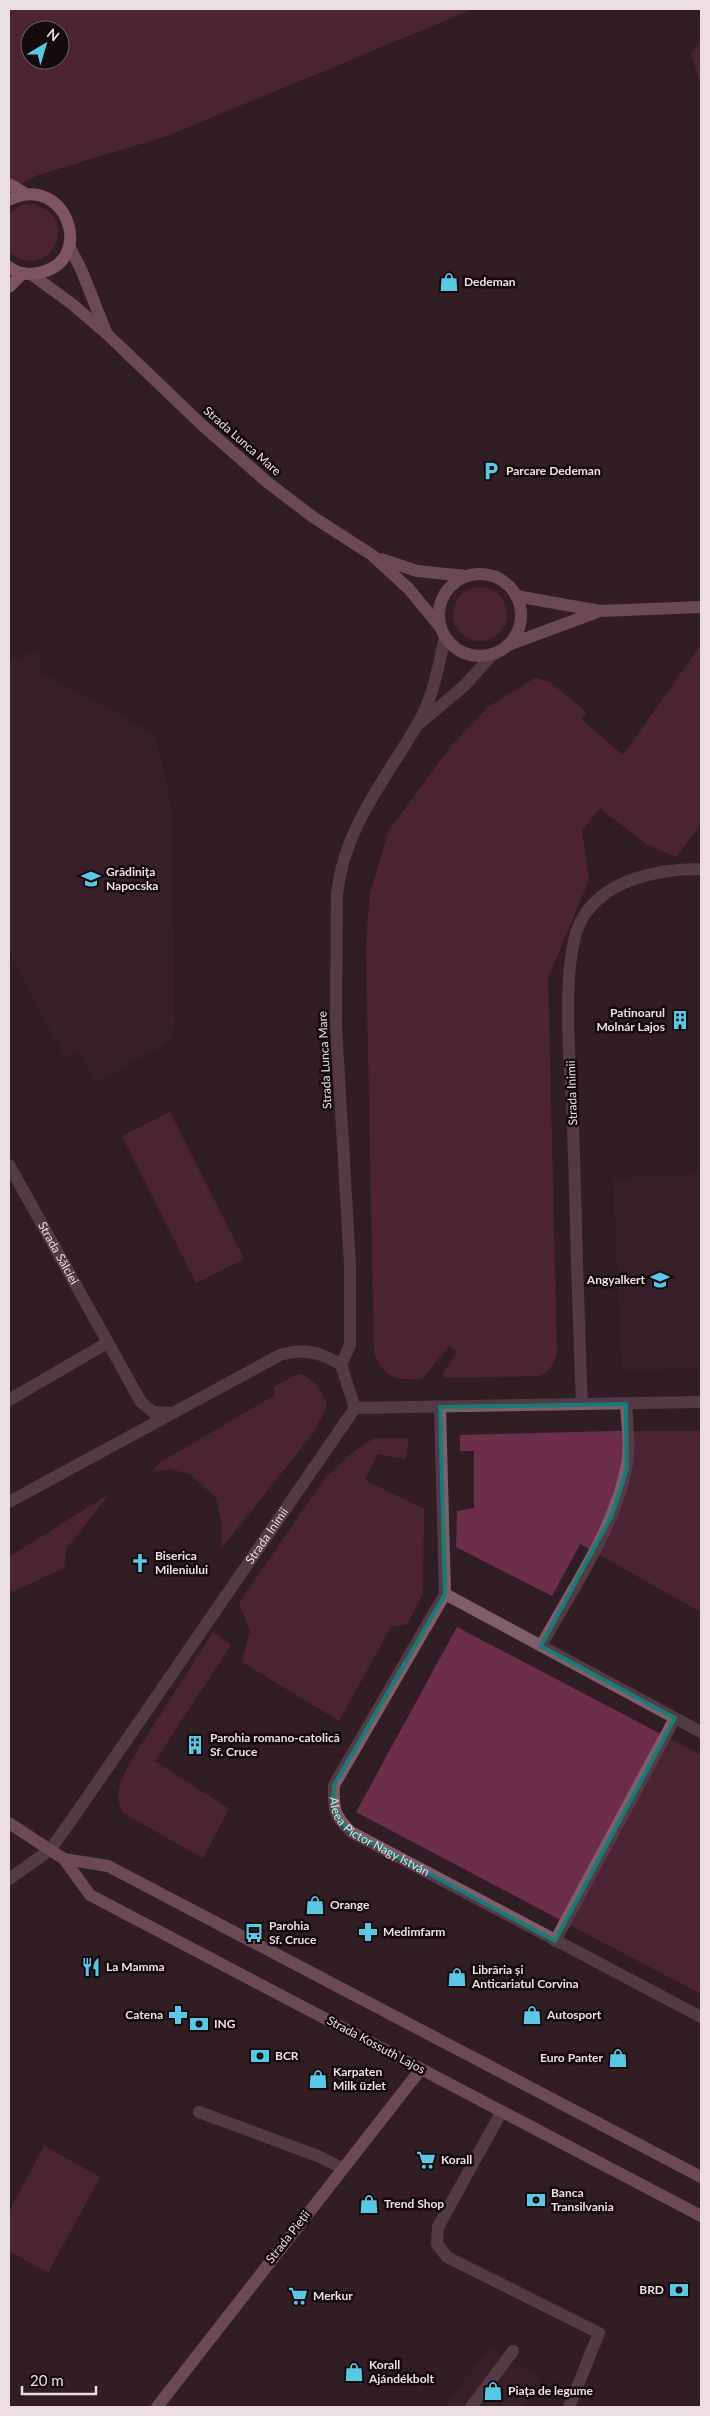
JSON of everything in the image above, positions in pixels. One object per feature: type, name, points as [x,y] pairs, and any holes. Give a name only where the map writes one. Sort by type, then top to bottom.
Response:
[{"type":"main road","points":[[9,184],[26,194],[48,198],[62,210],[70,227],[70,248],[56,264],[44,272],[27,274],[9,267]]},
{"type":"main road","points":[[9,200],[26,194]]},
{"type":"main road","name":"Strada Lunca Mare","points":[[70,248],[81,269],[107,334]]},
{"type":"main road","points":[[9,287],[27,274]]},
{"type":"main road","name":"Strada Lunca Mare","points":[[27,274],[72,304],[107,334],[167,393],[267,482],[313,517],[372,555],[409,588],[443,632]]},
{"type":"main road","name":"Strada Lunca Mare","points":[[372,555],[417,571],[466,576]]},
{"type":"main road","points":[[508,645],[520,625],[521,607],[516,596],[505,582],[494,576],[482,574],[466,576],[454,583],[443,597],[439,614],[443,632],[466,654],[477,656],[493,654],[508,645],[600,611]]},
{"type":"main road","points":[[516,596],[600,611],[701,607]]},
{"type":"main road","name":"Strada Kossuth Lajos","points":[[9,1823],[64,1859],[90,1895],[701,2216]]},
{"type":"main road","name":"Strada Kossuth Lajos","points":[[64,1859],[108,1866],[701,2177]]},
{"type":"main road","name":"Strada Pieții","points":[[157,2407],[421,2069]]},
{"type":"street","name":"Strada Lunca Mare","points":[[340,1365],[350,1346],[350,1264],[336,1026],[339,874],[357,823],[374,792],[417,726],[434,688],[443,632]]},
{"type":"street","name":"Strada Lunca Mare","points":[[417,726],[464,686],[493,654]]},
{"type":"street","name":"Strada Inimii","points":[[582,1404],[570,1015],[570,957],[572,944],[582,918],[597,900],[608,892],[652,873],[671,869],[701,869]]},
{"type":"street","name":"Strada Sălciei","points":[[9,1165],[146,1408],[154,1412],[172,1413]]},
{"type":"street","points":[[9,1400],[108,1343]]},
{"type":"street","points":[[9,1502],[280,1355],[307,1351],[326,1355],[340,1365],[355,1408],[701,1402]]},
{"type":"street","points":[[541,1646],[611,1517],[627,1468],[626,1404]]},
{"type":"street","points":[[440,1407],[445,1594],[701,1732]]},
{"type":"street","name":"Strada Inimii","points":[[50,1850],[355,1408]]},
{"type":"street","name":"Aleea Pictor Nagy István","points":[[445,1594],[334,1784],[333,1803],[339,1820],[351,1832],[701,2017]]},
{"type":"street","points":[[555,1941],[675,1718]]},
{"type":"street","points":[[9,1879],[50,1850]]},
{"type":"street","points":[[502,2111],[438,2226],[437,2244],[447,2257],[600,2333],[569,2407]]},
{"type":"street","points":[[199,2112],[318,2156],[342,2168]]},
{"type":"street","points":[[471,2407],[513,2351]]},
{"type":"highlighted area","points":[[626,1404],[627,1468],[611,1517],[541,1646],[675,1718],[555,1941],[351,1832],[339,1820],[333,1803],[334,1785],[445,1594],[440,1407]]},
{"type":"shaded area","points":[[9,9],[473,9],[167,136],[38,175],[9,190]]},
{"type":"shaded area","points":[[701,40],[701,84],[691,54]]},
{"type":"shaded area","points":[[31,204],[47,211],[56,221],[58,233],[55,245],[47,255],[36,260],[23,260],[9,251],[9,214],[21,205]]},
{"type":"shaded area","points":[[480,587],[490,589],[499,595],[505,604],[507,614],[505,624],[499,633],[490,639],[480,641],[470,639],[461,633],[455,624],[453,614],[455,604],[461,595],[470,589]]},
{"type":"shaded area","points":[[701,645],[701,824],[676,857],[646,844],[600,808],[582,831],[589,880],[548,978],[557,1354],[548,1371],[537,1376],[446,1378],[443,1373],[457,1352],[449,1346],[422,1379],[405,1379],[392,1376],[382,1368],[374,1353],[366,945],[370,894],[388,832],[450,747],[488,707],[535,678],[550,682],[586,712],[582,720],[623,755]]},
{"type":"shaded area","name":"Grădiniţa Napocska","points":[[41,649],[41,672],[155,734],[171,804],[175,1025],[172,1037],[165,1045],[95,1082],[79,1052],[65,1058],[9,953],[9,662]]},
{"type":"shaded area","points":[[170,1112],[244,1259],[196,1283],[122,1136]]},
{"type":"shaded area","name":"Angyalkert","points":[[701,1174],[701,1369],[622,1370],[613,1178]]},
{"type":"shaded area","points":[[299,1373],[317,1386],[323,1394],[327,1406],[314,1432],[221,1549],[222,1525],[216,1498],[190,1474],[169,1469],[152,1472],[159,1463],[275,1395],[274,1387]]},
{"type":"shaded area","points":[[701,1431],[701,1612],[580,1544],[552,1596],[456,1547],[457,1511],[474,1508],[474,1451],[460,1451],[460,1435]]},
{"type":"shaded area","points":[[374,1438],[409,1438],[406,1459],[378,1454],[365,1480],[424,1509],[423,1594],[407,1624],[391,1627],[339,1721],[242,1662],[250,1631],[239,1603],[325,1478],[352,1453]]},
{"type":"shaded area","points":[[109,1494],[66,1549],[64,1568],[12,1592],[9,1587],[9,1557]]},
{"type":"shaded area","points":[[457,1627],[701,1755],[701,1994],[356,1812]]},
{"type":"shaded area","points":[[213,1632],[231,1645],[155,1761],[229,1809],[203,1858],[123,1813],[118,1800],[118,1794],[129,1764]]},
{"type":"shaded area","points":[[44,2146],[100,2177],[48,2273],[9,2251],[9,2212]]},
{"type":"shaded area","name":"Piața de legume","points":[[491,2347],[513,2362],[539,2374],[521,2407],[443,2407]]},
{"type":"place","name":"Dedeman","points":[[449,282]]},
{"type":"place","name":"Parcare Dedeman","points":[[491,471]]},
{"type":"place","name":"Grădiniţa Napocska","points":[[91,879]]},
{"type":"place","name":"Patinoarul Molnár Lajos","points":[[680,1020]]},
{"type":"place","name":"Angyalkert","points":[[660,1280]]},
{"type":"place","name":"Biserica Mileniului","points":[[140,1563]]},
{"type":"place","name":"Parohia romano-catolică Sf. Cruce","points":[[195,1745]]},
{"type":"place","name":"Orange","points":[[315,1905]]},
{"type":"place","name":"Medimfarm","points":[[368,1932]]},
{"type":"place","name":"Parohia Sf. Cruce","points":[[254,1933]]},
{"type":"place","name":"La Mamma","points":[[91,1967]]},
{"type":"place","name":"Librăria și Anticariatul Corvina","points":[[457,1977]]},
{"type":"place","name":"Catena","points":[[178,2015]]},
{"type":"place","name":"Autosport","points":[[532,2015]]},
{"type":"place","name":"ING","points":[[199,2024]]},
{"type":"place","name":"BCR","points":[[260,2056]]},
{"type":"place","name":"Euro Panter","points":[[618,2058]]},
{"type":"place","name":"Karpaten Milk üzlet","points":[[318,2079]]},
{"type":"place","name":"Korall","points":[[426,2160]]},
{"type":"place","name":"Banca Transilvania","points":[[536,2200]]},
{"type":"place","name":"Trend Shop","points":[[369,2204]]},
{"type":"place","name":"BRD","points":[[679,2290]]},
{"type":"place","name":"Merkur","points":[[298,2296]]},
{"type":"place","name":"Korall Ajándékbolt","points":[[354,2372]]},
{"type":"place","name":"Piața de legume","points":[[493,2391]]}]
